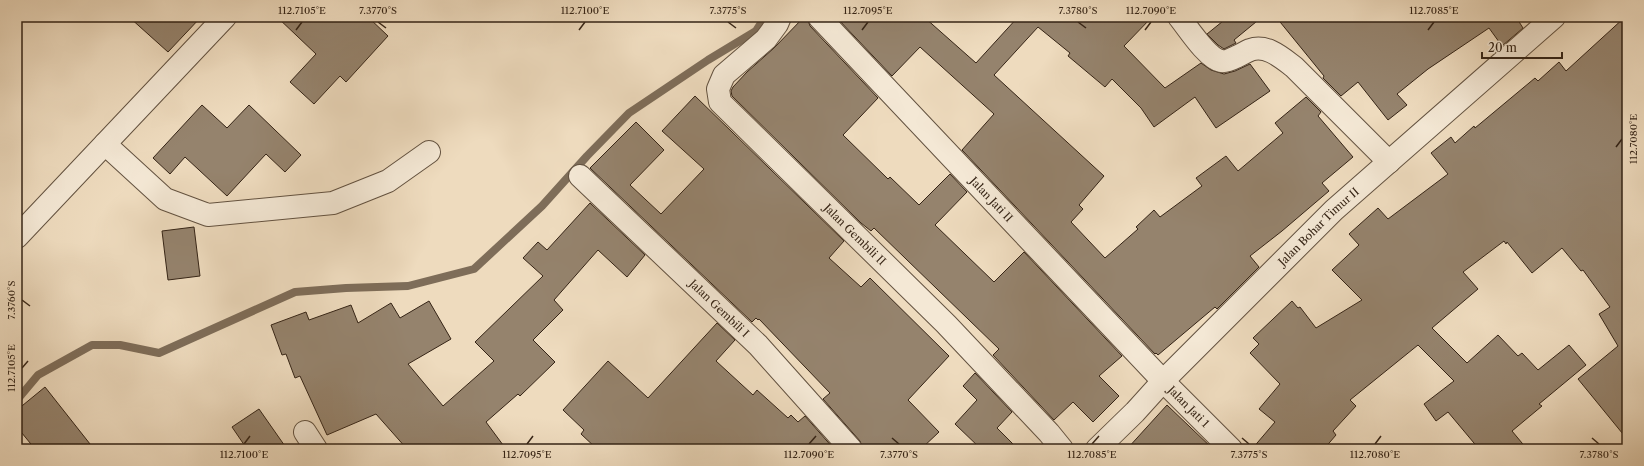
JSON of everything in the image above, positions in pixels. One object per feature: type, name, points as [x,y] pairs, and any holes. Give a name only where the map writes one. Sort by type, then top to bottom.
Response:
[{"type":"street","points":[[17,237],[225,17]]},
{"type":"street","name":"Jalan Gembili II","points":[[780,17],[777,24],[766,39],[724,75],[718,89],[720,102],[946,324],[1049,433],[1062,449]]},
{"type":"street","name":"Jalan Jati II","points":[[819,17],[1163,381]]},
{"type":"street","points":[[1179,17],[1209,54],[1222,61],[1227,61],[1259,48],[1270,51],[1282,57],[1294,67],[1389,162]]},
{"type":"street","name":"Jalan Bohar Timur II","points":[[1109,445],[1163,381],[1334,210],[1554,17]]},
{"type":"street","points":[[105,144],[165,199],[208,215],[333,203],[388,181],[429,152]]},
{"type":"street","name":"Jalan Gembili I","points":[[580,176],[758,345],[851,449]]},
{"type":"street","name":"Jalan Jati 1","points":[[1163,381],[1231,449]]},
{"type":"building","points":[[129,17],[201,17],[168,52]]},
{"type":"building","points":[[277,17],[368,17],[388,36],[346,82],[340,76],[314,104],[290,82],[316,54]]},
{"type":"building","points":[[804,17],[807,17],[810,26],[878,98],[843,135],[888,179],[890,177],[919,205],[950,174],[967,192],[935,225],[994,282],[1024,252],[1122,356],[1099,376],[1119,396],[1093,422],[1073,402],[1054,420],[993,355],[999,349],[874,228],[871,231],[861,223],[732,96],[731,91],[733,87]]},
{"type":"building","points":[[836,17],[924,17],[976,63],[1018,17],[1152,17],[1124,46],[1165,88],[1201,63],[1211,70],[1224,74],[1250,64],[1270,91],[1216,128],[1195,97],[1154,127],[1141,108],[1112,79],[1105,87],[1068,56],[1070,53],[1038,27],[994,75],[1104,176],[1079,205],[1083,209],[1071,222],[1105,258],[1138,229],[1136,227],[1154,210],[1160,217],[1202,186],[1196,178],[1226,156],[1238,171],[1283,133],[1275,123],[1306,97],[1321,112],[1318,116],[1353,157],[1322,183],[1329,191],[1250,256],[1259,267],[1217,309],[1215,307],[1158,355],[1156,353],[1155,354],[962,150],[994,114],[920,47],[892,76]]},
{"type":"building","points":[[1228,17],[1262,17],[1234,40],[1236,43],[1224,49],[1207,34]]},
{"type":"building","points":[[1276,17],[1516,17],[1523,28],[1502,46],[1489,28],[1428,69],[1397,94],[1407,105],[1388,120],[1358,82],[1341,96],[1323,78],[1324,76]]},
{"type":"building","points":[[1625,17],[1627,17],[1627,439],[1578,379],[1618,346],[1599,314],[1610,307],[1583,270],[1581,271],[1562,248],[1532,273],[1507,242],[1506,244],[1504,241],[1463,272],[1478,289],[1432,328],[1467,363],[1498,335],[1518,356],[1522,353],[1538,370],[1569,345],[1586,365],[1539,404],[1542,406],[1512,431],[1527,449],[1479,449],[1448,412],[1436,421],[1424,404],[1454,381],[1418,345],[1350,400],[1356,406],[1333,431],[1336,435],[1324,449],[1252,449],[1275,422],[1259,409],[1280,384],[1250,353],[1259,344],[1253,338],[1292,301],[1298,308],[1300,307],[1316,328],[1362,300],[1332,270],[1359,245],[1349,234],[1378,208],[1388,219],[1448,174],[1431,153],[1451,137],[1455,143],[1474,126],[1475,128],[1535,78],[1538,81],[1559,62],[1566,71]]},
{"type":"building","points":[[695,96],[844,241],[829,258],[861,287],[870,278],[949,356],[908,400],[939,432],[921,449],[863,449],[860,441],[823,399],[830,393],[759,319],[758,320],[756,318],[752,322],[590,168],[636,122],[664,150],[630,185],[661,214],[704,169],[662,131]]},
{"type":"building","points":[[202,105],[227,128],[249,105],[301,155],[285,172],[266,154],[227,196],[185,157],[170,174],[153,158]]},
{"type":"building","points":[[590,203],[645,255],[627,277],[598,250],[554,300],[563,310],[533,340],[555,362],[520,396],[518,394],[486,422],[506,449],[407,449],[376,414],[327,435],[300,376],[295,378],[286,354],[282,355],[271,325],[306,312],[309,320],[351,305],[358,323],[391,303],[400,318],[429,301],[451,339],[408,364],[443,406],[494,361],[475,342],[543,276],[523,258],[538,242],[547,250]]},
{"type":"building","points":[[194,227],[200,276],[168,280],[162,231]]},
{"type":"building","points":[[717,323],[735,340],[716,361],[753,395],[757,390],[788,418],[791,415],[798,422],[805,416],[834,449],[597,449],[581,434],[584,430],[563,410],[608,361],[648,398]]},
{"type":"building","points":[[975,373],[1012,412],[997,428],[1018,449],[981,449],[955,424],[977,400],[963,386]]},
{"type":"building","points":[[45,387],[94,449],[35,449],[17,427],[17,410]]},
{"type":"building","points":[[1167,405],[1213,449],[1127,449]]},
{"type":"building","points":[[259,409],[287,449],[247,449],[232,427]]},
{"type":"waterway","points":[[17,400],[38,375],[92,345],[120,345],[159,353],[295,292],[346,288],[408,286],[474,269],[542,206],[587,156],[629,113],[708,60],[756,31],[765,17]]}]
